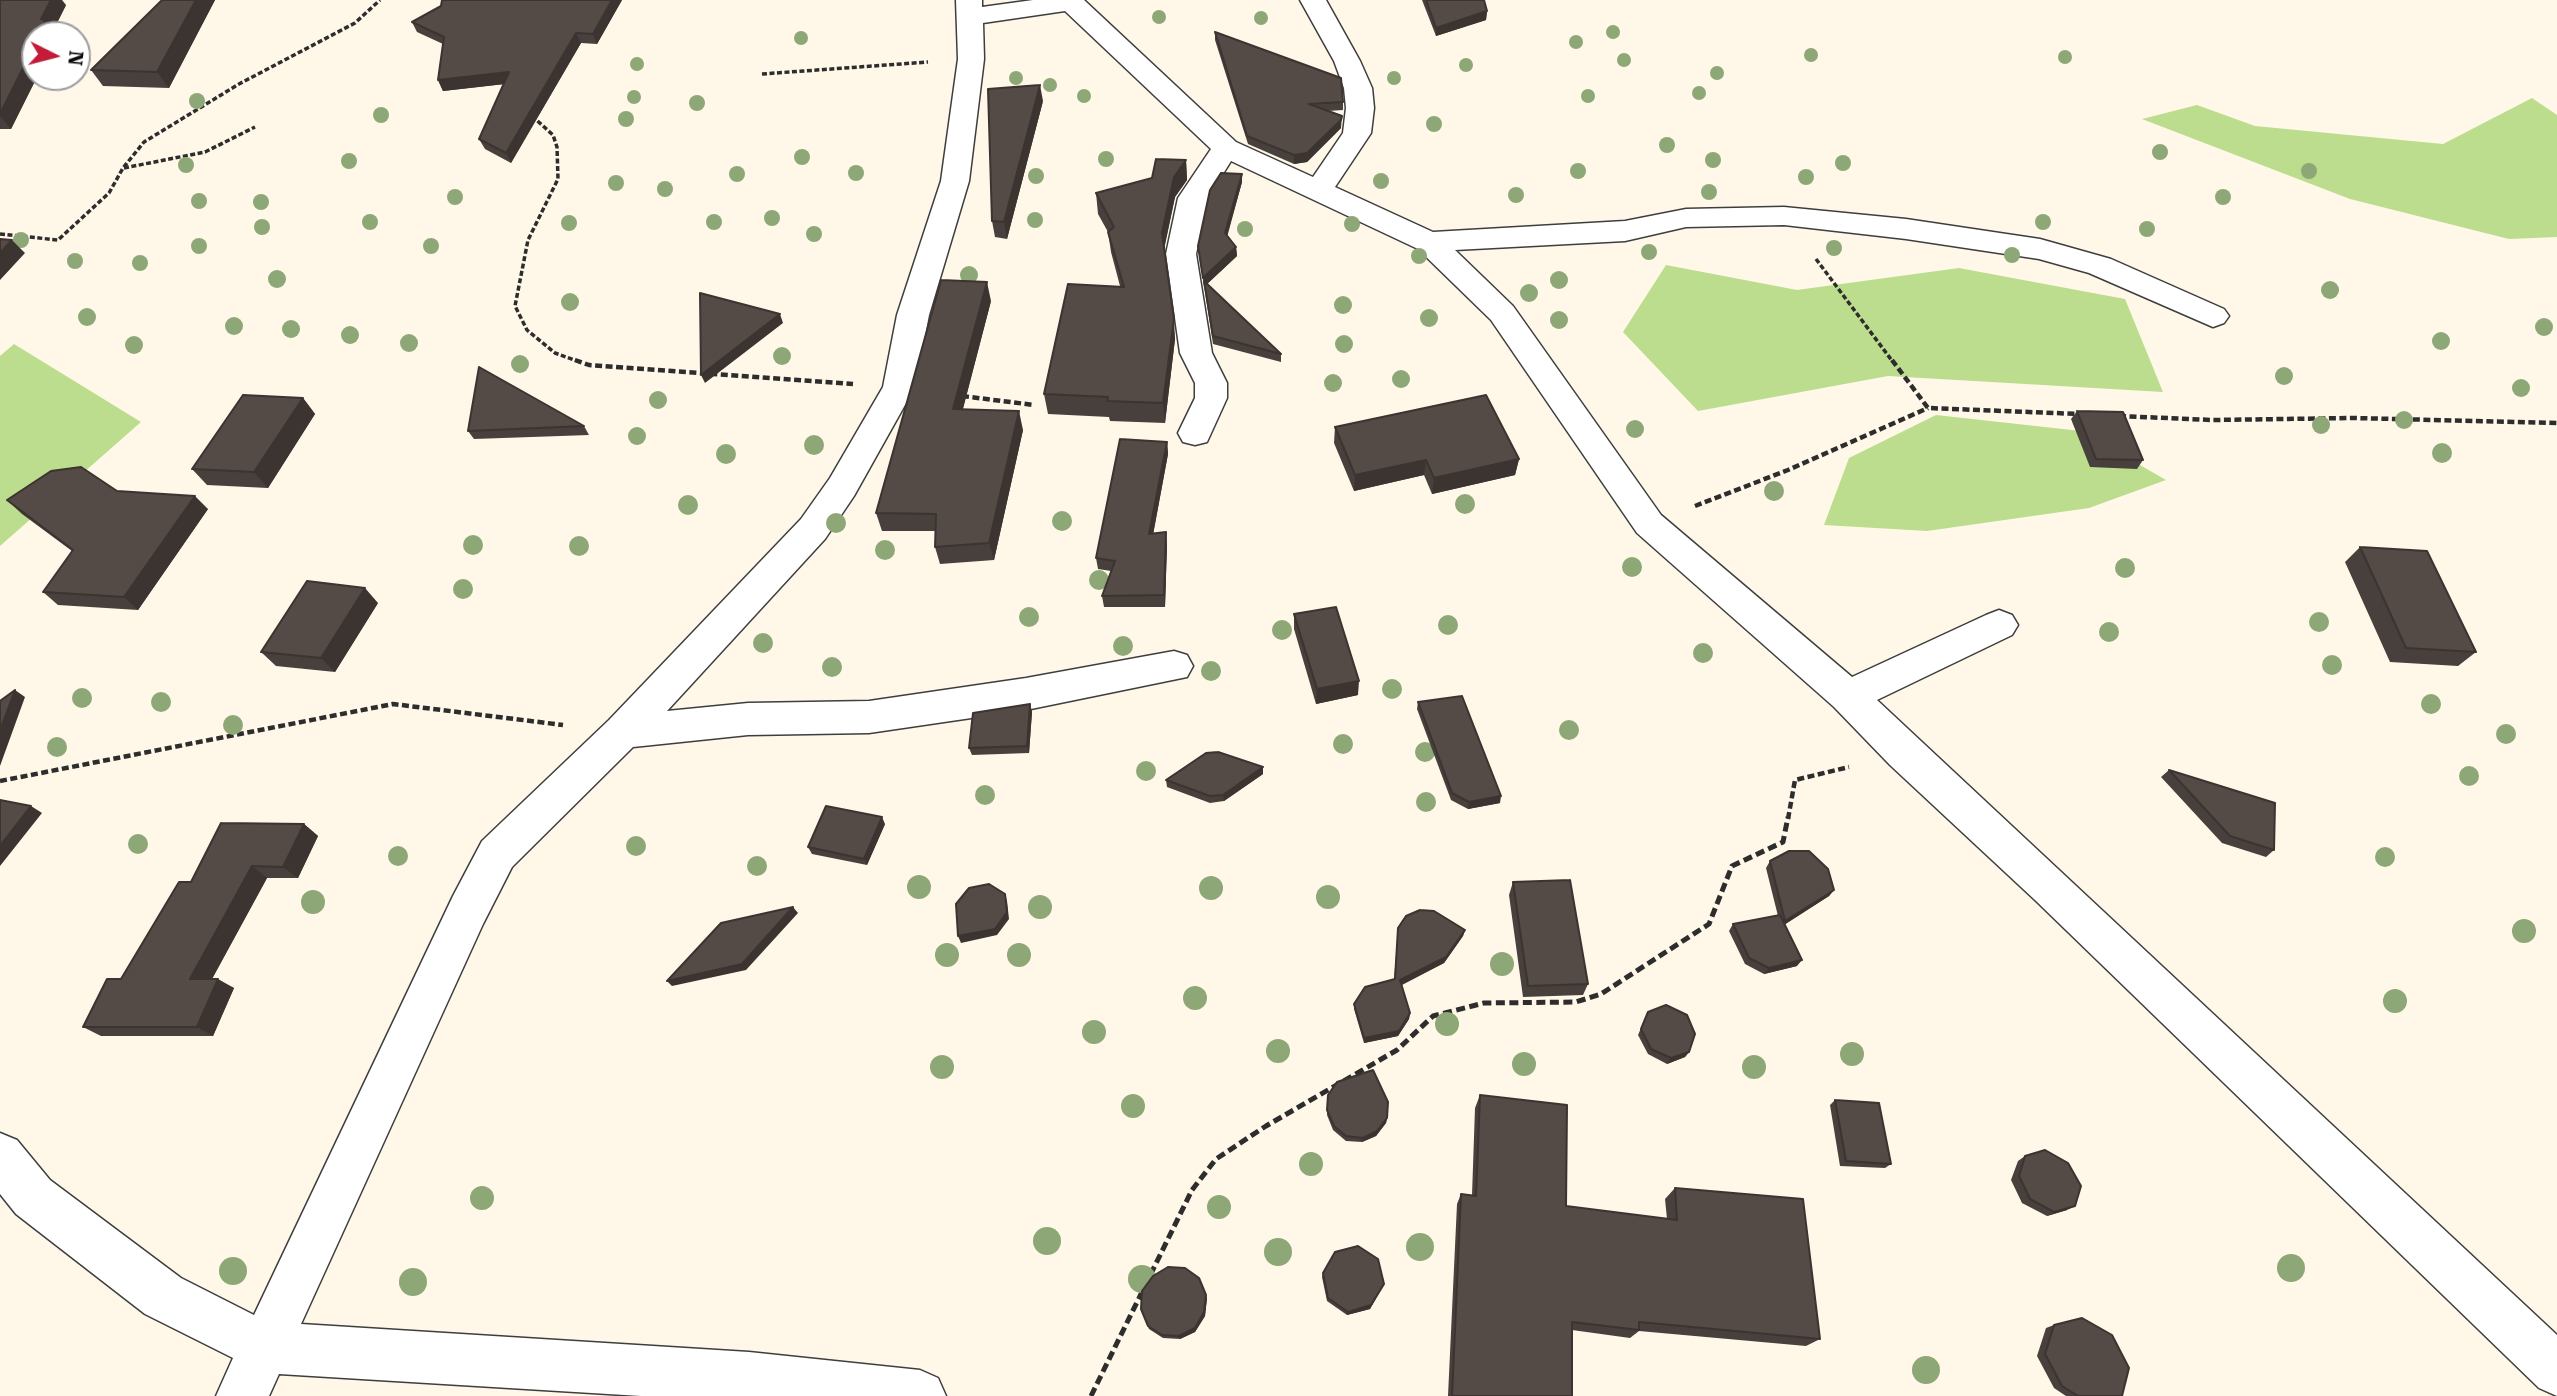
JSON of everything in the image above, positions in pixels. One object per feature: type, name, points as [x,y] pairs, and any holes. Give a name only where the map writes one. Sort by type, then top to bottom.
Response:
[{"type":"street","points":[[1314,0],[1347,61],[1358,88],[1360,108],[1357,133],[1319,190]]},
{"type":"street","points":[[242,1396],[468,910],[497,854],[623,732],[813,529],[842,487],[899,387],[914,316],[956,181],[971,59],[969,8],[1071,1],[1226,148],[1429,242],[1502,313],[1649,524],[1848,696],[1905,753],[2550,1352]]},
{"type":"street","points":[[1195,433],[1211,398],[1211,383],[1196,353],[1181,254],[1193,198],[1226,148]]},
{"type":"street","points":[[1429,242],[1625,231],[1686,218],[1784,216],[1906,229],[2040,249],[2100,267],[2213,316]]},
{"type":"street","points":[[1848,696],[1999,625]]},
{"type":"street","points":[[623,732],[748,719],[869,717],[1026,694],[1174,666]]},
{"type":"street","points":[[0,1157],[33,1197],[163,1296],[266,1348],[434,1356],[749,1378],[920,1396]]},
{"type":"path","points":[[0,234],[58,240],[109,193],[123,168],[144,142],[239,84],[355,23],[380,0]]},
{"type":"path","points":[[762,74],[971,59]]},
{"type":"path","points":[[526,108],[534,119],[553,135],[557,147],[558,179],[528,240],[515,306],[527,330],[555,353],[589,365],[899,387],[1034,405]]},
{"type":"path","points":[[123,168],[205,152],[256,127]]},
{"type":"path","points":[[1784,216],[1928,408]]},
{"type":"path","points":[[1649,524],[1788,470],[1928,408],[2091,415]]},
{"type":"path","points":[[2118,416],[2212,420],[2354,418],[2557,423]]},
{"type":"path","points":[[0,781],[393,704],[623,732]]},
{"type":"path","points":[[1091,1396],[1192,1190],[1216,1159],[1266,1126],[1396,1050],[1433,1016],[1484,1003],[1576,1002],[1601,994],[1709,923],[1732,866],[1783,842],[1795,780],[1905,753]]},
{"type":"green space","points":[[2532,98],[2557,115],[2557,237],[2509,239],[2350,199],[2142,119],[2197,105],[2255,126],[2443,144]]},
{"type":"green space","points":[[1666,265],[1797,290],[1959,268],[2125,299],[2163,392],[1888,376],[1698,411],[1623,332]]},
{"type":"green space","points":[[14,344],[141,422],[0,546],[0,356]]},
{"type":"green space","points":[[1936,415],[2081,431],[2166,480],[2089,508],[1927,531],[1824,525],[1849,458]]},
{"type":"building","points":[[0,0],[51,0],[41,19],[44,21],[21,21],[21,72],[0,114]]},
{"type":"building","points":[[162,0],[196,0],[157,72],[91,70]]},
{"type":"building","points":[[442,0],[612,0],[593,34],[576,33],[506,153],[479,139],[509,72],[438,80],[444,37],[412,22],[441,6]]},
{"type":"building","points":[[1426,0],[1484,0],[1487,11],[1436,28]]},
{"type":"building","points":[[1215,32],[1341,78],[1343,102],[1309,104],[1342,116],[1341,120],[1307,153],[1294,155],[1247,136]]},
{"type":"building","points":[[1040,85],[1004,222],[992,221],[988,89]]},
{"type":"building","points":[[1156,159],[1186,160],[1174,177],[1162,233],[1174,319],[1163,403],[1107,401],[1108,397],[1044,394],[1068,284],[1124,287],[1108,232],[1114,227],[1096,193],[1152,178]]},
{"type":"building","points":[[1221,173],[1242,174],[1225,233],[1236,247],[1203,278],[1198,246],[1210,190]]},
{"type":"building","points":[[0,239],[12,240],[0,253]]},
{"type":"building","points":[[941,280],[987,282],[953,409],[1019,411],[989,543],[935,547],[936,514],[876,513]]},
{"type":"building","points":[[1204,281],[1281,354],[1213,336]]},
{"type":"building","points":[[700,293],[780,314],[701,375]]},
{"type":"building","points":[[479,367],[584,426],[468,431]]},
{"type":"building","points":[[243,395],[303,398],[254,472],[192,469]]},
{"type":"building","points":[[1486,395],[1519,459],[1434,478],[1426,460],[1355,475],[1335,427]]},
{"type":"building","points":[[2077,411],[2123,412],[2143,460],[2096,459]]},
{"type":"building","points":[[1120,439],[1167,442],[1149,534],[1166,532],[1164,595],[1102,596],[1115,561],[1096,558]]},
{"type":"building","points":[[81,467],[117,491],[195,496],[124,597],[43,592],[73,550],[7,500],[51,471]]},
{"type":"building","points":[[2360,547],[2427,551],[2476,652],[2406,648]]},
{"type":"building","points":[[307,581],[365,588],[321,658],[261,652]]},
{"type":"building","points":[[1336,607],[1359,681],[1317,689],[1294,614]]},
{"type":"building","points":[[15,690],[0,731],[0,701]]},
{"type":"building","points":[[1462,696],[1501,796],[1469,802],[1452,793],[1418,702]]},
{"type":"building","points":[[1030,704],[1027,746],[969,748],[973,713]]},
{"type":"building","points":[[1218,752],[1263,767],[1223,795],[1210,796],[1166,780],[1206,753]]},
{"type":"building","points":[[2169,770],[2275,803],[2274,850],[2230,836]]},
{"type":"building","points":[[0,800],[31,806],[0,846]]},
{"type":"building","points":[[826,806],[882,817],[864,859],[808,847]]},
{"type":"building","points":[[221,823],[304,824],[283,867],[252,866],[190,979],[218,979],[197,1027],[83,1027],[107,979],[121,979],[179,882],[191,882]]},
{"type":"building","points":[[1789,851],[1809,851],[1828,869],[1834,890],[1785,921],[1770,861]]},
{"type":"building","points":[[1570,880],[1588,984],[1528,986],[1513,882]]},
{"type":"building","points":[[989,884],[1005,894],[1007,912],[995,929],[958,936],[956,904],[969,888]]},
{"type":"building","points":[[793,907],[742,964],[667,981],[721,923]]},
{"type":"building","points":[[1420,910],[1434,911],[1465,930],[1446,957],[1400,980],[1410,1013],[1399,1031],[1364,1038],[1354,1004],[1365,987],[1395,979],[1398,928],[1406,916]]},
{"type":"building","points":[[1780,915],[1802,960],[1769,968],[1749,958],[1733,924]]},
{"type":"building","points":[[1666,1005],[1687,1015],[1695,1034],[1689,1052],[1671,1058],[1651,1049],[1641,1029],[1648,1012]]},
{"type":"building","points":[[1373,1070],[1388,1102],[1387,1118],[1377,1131],[1363,1138],[1346,1136],[1334,1126],[1327,1110],[1328,1095],[1337,1082]]},
{"type":"building","points":[[1480,1095],[1567,1105],[1566,1206],[1677,1220],[1675,1188],[1803,1199],[1820,1339],[1639,1322],[1639,1330],[1572,1322],[1572,1396],[1452,1396],[1461,1194],[1476,1196]]},
{"type":"building","points":[[1835,1100],[1879,1103],[1891,1164],[1846,1161]]},
{"type":"building","points":[[2045,1150],[2068,1163],[2081,1186],[2075,1206],[2054,1212],[2030,1199],[2019,1176],[2025,1156]]},
{"type":"building","points":[[1358,1246],[1378,1259],[1384,1284],[1371,1305],[1348,1312],[1328,1298],[1323,1273],[1335,1252]]},
{"type":"building","points":[[1168,1267],[1185,1268],[1199,1278],[1206,1295],[1204,1312],[1195,1328],[1179,1336],[1162,1335],[1148,1326],[1141,1309],[1142,1291],[1153,1276]]},
{"type":"building","points":[[2082,1318],[2112,1335],[2129,1368],[2122,1396],[2078,1396],[2062,1386],[2045,1354],[2054,1325]]}]
